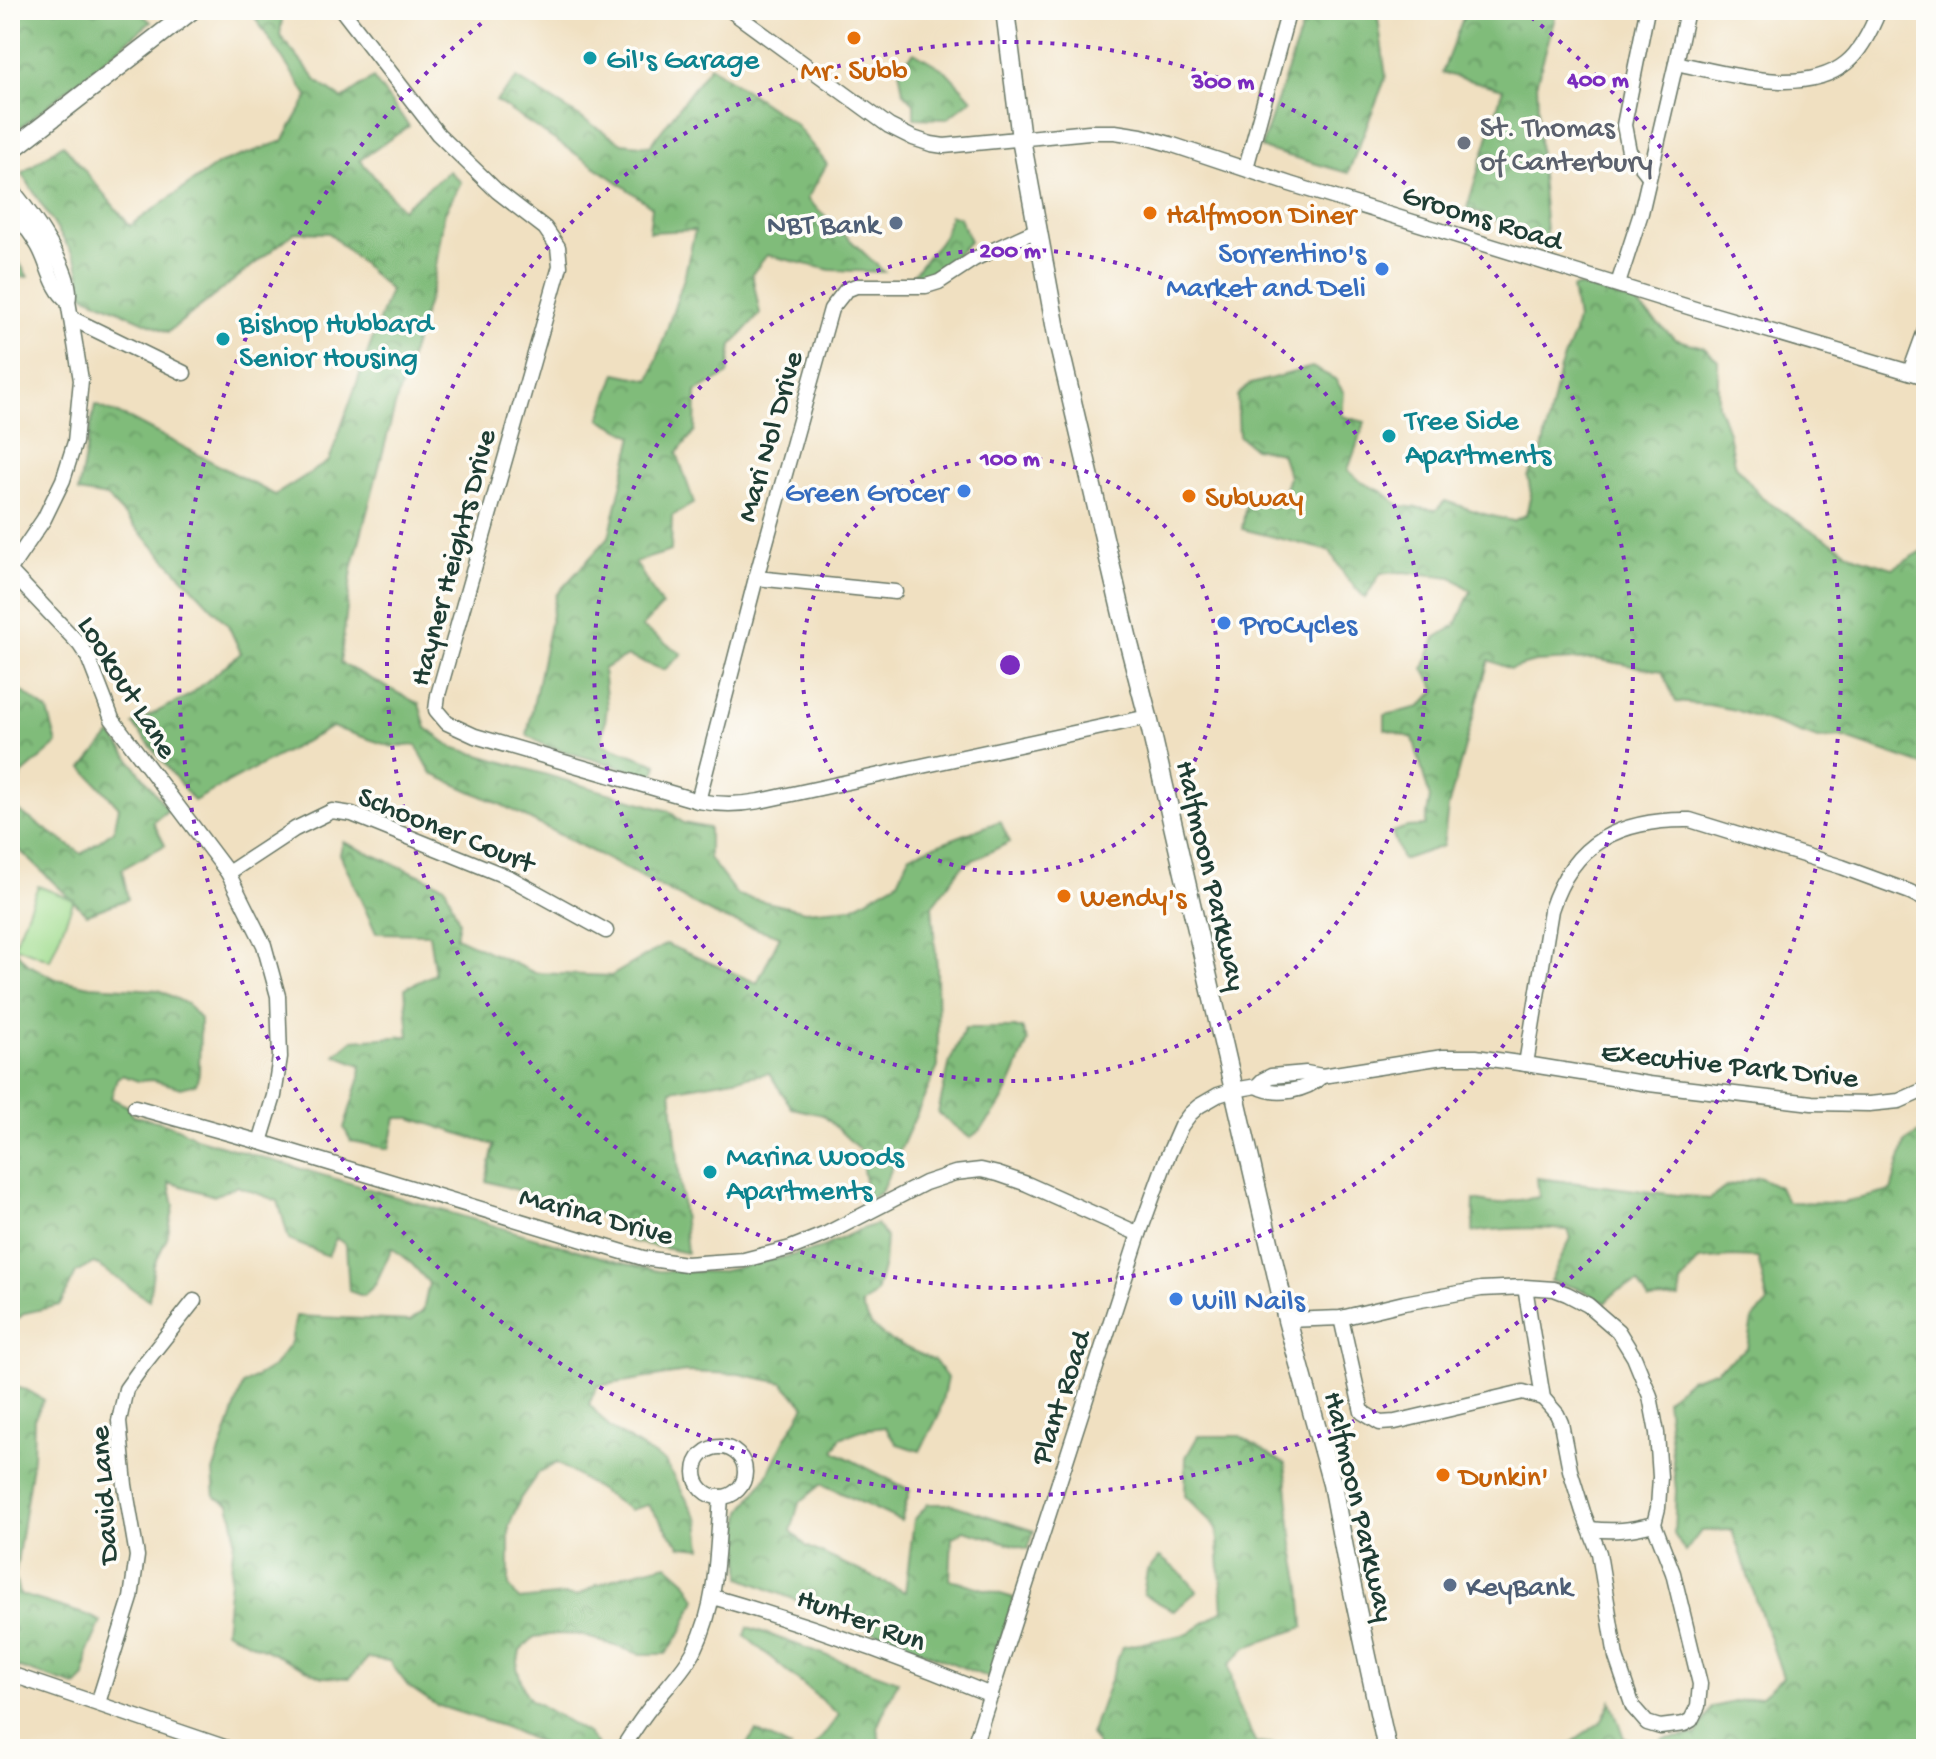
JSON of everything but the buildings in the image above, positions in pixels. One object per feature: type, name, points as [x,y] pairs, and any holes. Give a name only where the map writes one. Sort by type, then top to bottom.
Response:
[{"type":"main road","points":[[10,151],[192,10]]},
{"type":"main road","name":"Halfmoon Parkway","points":[[1005,10],[1021,139],[1059,346],[1287,1320],[1332,1484],[1387,1749]]},
{"type":"street","name":"Hayner Heights Drive","points":[[342,10],[438,134],[497,191],[545,228],[558,247],[560,266],[438,695],[436,710],[447,723],[475,736],[698,801],[742,804],[1148,717]]},
{"type":"street","name":"Grooms Road","points":[[730,10],[889,126],[931,144],[944,146],[1089,132],[1115,132],[1170,144],[1695,309],[1926,377]]},
{"type":"street","points":[[1246,168],[1289,10]]},
{"type":"street","points":[[1647,10],[1624,125],[1629,151],[1649,176]]},
{"type":"street","points":[[1618,284],[1641,213],[1687,10]]},
{"type":"street","points":[[1676,63],[1762,80],[1805,80],[1825,75],[1845,64],[1857,52],[1879,10]]},
{"type":"street","points":[[10,187],[36,222],[69,286],[68,301],[81,380],[75,442],[63,480],[44,519],[10,570]]},
{"type":"street","points":[[10,207],[39,246],[58,290],[68,301]]},
{"type":"street","name":"Mari Nol Drive","points":[[698,801],[831,309],[846,290],[856,286],[926,286],[939,282],[974,259],[1039,229]]},
{"type":"street","points":[[71,318],[184,373]]},
{"type":"street","points":[[1910,372],[1926,328]]},
{"type":"street","name":"Lookout Lane","points":[[10,570],[80,645],[121,733],[228,873]]},
{"type":"street","points":[[756,578],[895,592]]},
{"type":"street","name":"Schooner Court","points":[[228,873],[295,829],[332,811],[352,814],[510,878],[606,931]]},
{"type":"street","points":[[1526,1064],[1557,890],[1577,859],[1609,834],[1663,820],[1690,820],[1842,867],[1926,900]]},
{"type":"street","points":[[228,873],[264,945],[278,996],[280,1057],[274,1096],[260,1142]]},
{"type":"street","name":"Executive Park Drive","points":[[1234,1090],[1257,1086],[1271,1076],[1306,1073],[1322,1076],[1443,1057],[1476,1057],[1649,1084],[1812,1103],[1899,1101],[1926,1089]]},
{"type":"street","name":"Plant Road","points":[[973,1749],[1139,1234],[1166,1160],[1181,1126],[1190,1114],[1218,1095],[1234,1090]]},
{"type":"street","name":"Marina Drive","points":[[135,1107],[643,1258],[686,1264],[744,1260],[791,1248],[826,1234],[925,1183],[955,1173],[981,1170],[1027,1184],[1139,1234]]},
{"type":"street","points":[[1287,1320],[1341,1318],[1481,1289],[1525,1287],[1554,1289],[1588,1305],[1618,1331],[1634,1357],[1650,1396],[1657,1433],[1660,1477],[1654,1524],[1673,1573],[1700,1684],[1698,1706],[1691,1720],[1684,1724],[1660,1727],[1647,1723],[1633,1707],[1616,1657],[1599,1553],[1570,1470],[1561,1423],[1543,1398],[1525,1287]]},
{"type":"street","name":"David Lane","points":[[98,1703],[131,1598],[137,1556],[125,1485],[119,1421],[126,1389],[194,1301]]},
{"type":"street","points":[[1341,1318],[1362,1412],[1380,1423],[1523,1392],[1543,1398]]},
{"type":"street","points":[[622,1749],[694,1650],[713,1597],[721,1497]]},
{"type":"street","points":[[1590,1529],[1629,1531],[1654,1524]]},
{"type":"street","name":"Hunter Run","points":[[713,1597],[776,1615],[991,1695]]},
{"type":"street","points":[[10,1674],[230,1749]]},
{"type":"green space","points":[[88,10],[95,14],[101,10],[137,10],[151,22],[10,136],[10,12]]},
{"type":"green space","points":[[250,10],[283,10],[280,36],[318,82],[342,99],[373,78],[409,126],[360,160],[402,209],[449,171],[461,182],[444,214],[433,285],[397,399],[352,569],[340,663],[419,704],[426,728],[452,747],[669,811],[683,823],[709,828],[709,858],[737,895],[805,911],[853,907],[898,881],[910,855],[1000,821],[1010,842],[963,865],[932,906],[937,969],[938,1067],[881,1192],[868,1200],[860,1150],[823,1115],[792,1108],[769,1073],[671,1090],[687,1253],[629,1241],[625,1222],[486,1181],[494,1145],[411,1118],[396,1118],[389,1149],[351,1141],[344,1128],[361,1065],[335,1055],[353,1040],[409,1036],[405,988],[435,974],[429,934],[376,933],[340,854],[343,842],[445,886],[459,921],[456,937],[535,973],[611,976],[666,944],[757,983],[780,936],[719,917],[504,806],[432,774],[416,745],[393,747],[332,727],[194,801],[133,724],[190,695],[241,653],[228,625],[107,497],[78,492],[95,405],[130,419],[275,495],[329,461],[390,290],[329,233],[295,232],[168,332],[84,295],[77,261],[22,173],[63,144],[130,226],[218,164],[283,141],[308,97]]},
{"type":"green space","points":[[1308,10],[1377,10],[1386,77],[1348,173],[1261,148]]},
{"type":"green space","points":[[1466,10],[1557,10],[1537,81],[1547,242],[1467,208],[1503,89],[1442,73]]},
{"type":"green space","points":[[914,52],[946,71],[972,99],[947,119],[914,118],[914,103],[903,92],[899,69]]},
{"type":"green space","points":[[710,66],[795,124],[827,164],[807,199],[884,272],[830,270],[767,255],[752,274],[760,314],[732,345],[728,374],[696,392],[695,431],[677,453],[694,503],[672,516],[671,551],[635,562],[662,606],[642,627],[682,654],[664,670],[627,656],[603,669],[607,707],[602,744],[657,764],[654,777],[546,746],[527,735],[556,595],[609,537],[633,436],[600,419],[616,373],[650,380],[684,278],[695,230],[649,232],[652,207],[496,101],[517,78],[622,143],[650,146]]},
{"type":"green space","points":[[950,215],[959,217],[970,241],[933,277],[911,277],[944,236]]},
{"type":"green space","points":[[10,247],[28,277],[10,276]]},
{"type":"green space","points":[[1580,286],[1635,303],[1675,339],[1703,347],[1718,360],[1718,405],[1728,432],[1734,463],[1762,498],[1857,557],[1893,568],[1926,549],[1926,766],[1841,737],[1818,739],[1735,710],[1676,702],[1662,671],[1594,659],[1535,662],[1510,669],[1489,660],[1448,807],[1443,846],[1402,860],[1392,832],[1425,826],[1430,798],[1413,738],[1385,729],[1385,715],[1420,707],[1436,690],[1424,669],[1435,638],[1456,625],[1471,591],[1452,577],[1381,573],[1365,598],[1345,576],[1330,551],[1242,529],[1246,503],[1279,507],[1289,477],[1281,453],[1254,448],[1239,436],[1237,396],[1248,385],[1312,367],[1335,379],[1344,393],[1342,416],[1365,422],[1348,470],[1361,482],[1383,492],[1400,506],[1436,510],[1445,501],[1513,521],[1526,515],[1531,494],[1528,477],[1542,451],[1560,368],[1577,319],[1572,288]]},
{"type":"green space","points":[[10,682],[48,711],[57,744],[21,775],[13,807],[82,854],[114,830],[119,807],[83,768],[111,734],[168,810],[153,822],[165,845],[122,869],[128,899],[87,914],[10,841]]},
{"type":"green space","points":[[38,886],[74,900],[50,960],[14,946]]},
{"type":"green space","points":[[10,944],[27,964],[56,979],[90,986],[159,990],[187,1004],[200,1019],[196,1084],[181,1088],[153,1080],[138,1081],[122,1075],[117,1078],[111,1098],[127,1106],[133,1116],[166,1124],[196,1138],[618,1262],[658,1271],[719,1272],[819,1249],[876,1224],[886,1237],[884,1264],[876,1293],[861,1306],[871,1325],[887,1339],[935,1361],[947,1378],[939,1415],[920,1451],[897,1444],[885,1427],[861,1430],[840,1438],[834,1451],[910,1490],[901,1521],[822,1484],[799,1503],[791,1531],[806,1546],[905,1592],[914,1520],[928,1504],[951,1504],[1034,1531],[1028,1549],[964,1530],[952,1538],[950,1579],[1014,1598],[989,1678],[741,1578],[742,1511],[767,1476],[805,1406],[783,1383],[739,1374],[686,1372],[597,1386],[589,1404],[610,1428],[665,1462],[699,1521],[702,1548],[680,1546],[648,1505],[630,1510],[557,1463],[539,1472],[520,1499],[509,1526],[509,1586],[519,1600],[577,1596],[627,1574],[667,1564],[686,1581],[696,1599],[682,1631],[666,1654],[640,1654],[581,1635],[558,1634],[534,1637],[520,1651],[517,1667],[530,1699],[587,1733],[598,1746],[597,1749],[554,1749],[505,1727],[436,1705],[408,1686],[389,1661],[368,1658],[350,1678],[323,1677],[225,1631],[235,1529],[229,1504],[215,1497],[213,1472],[243,1385],[274,1366],[291,1342],[296,1316],[410,1321],[423,1311],[429,1283],[392,1248],[375,1285],[363,1296],[349,1291],[346,1245],[336,1238],[328,1256],[289,1240],[278,1201],[237,1186],[214,1196],[169,1182],[174,1206],[167,1238],[154,1265],[149,1300],[94,1263],[76,1273],[60,1305],[25,1313],[10,1325]]},
{"type":"green space","points":[[965,1028],[1022,1028],[1028,1041],[999,1107],[970,1138],[938,1113],[950,1061]]},
{"type":"green space","points":[[1920,1132],[1926,1133],[1926,1749],[1563,1749],[1601,1722],[1611,1701],[1624,1738],[1646,1748],[1663,1739],[1696,1735],[1712,1707],[1761,1696],[1783,1677],[1732,1530],[1701,1531],[1685,1552],[1674,1534],[1676,1490],[1666,1400],[1690,1379],[1715,1371],[1747,1348],[1752,1320],[1768,1303],[1758,1258],[1731,1257],[1699,1260],[1681,1283],[1679,1298],[1649,1300],[1638,1283],[1616,1291],[1606,1303],[1580,1289],[1550,1281],[1571,1238],[1568,1230],[1520,1228],[1473,1232],[1474,1200],[1494,1204],[1539,1197],[1537,1178],[1710,1199],[1726,1187],[1759,1177],[1779,1187],[1787,1202],[1842,1203],[1891,1191],[1905,1142]]},
{"type":"green space","points":[[10,1386],[27,1390],[44,1400],[34,1419],[33,1457],[15,1576],[19,1594],[101,1622],[88,1651],[85,1677],[76,1686],[10,1665]]},
{"type":"green space","points":[[1198,1436],[1240,1436],[1285,1464],[1304,1627],[1246,1647],[1229,1665],[1238,1707],[1256,1743],[1287,1746],[1278,1749],[1099,1749],[1091,1734],[1122,1647],[1188,1634],[1223,1610],[1217,1528],[1185,1496],[1186,1457]]},
{"type":"green space","points":[[1160,1557],[1197,1591],[1174,1611],[1143,1594],[1147,1571]]},
{"type":"green space","points":[[748,1627],[898,1681],[878,1725],[880,1749],[813,1749],[839,1715],[745,1636]]},
{"type":"green space","points":[[756,1731],[792,1749],[743,1749]]},
{"type":"place","name":"Mr. Subb","points":[[854,38]]},
{"type":"place","name":"Gil's Garage","points":[[590,58]]},
{"type":"place","name":"St. Thomas of Canterbury","points":[[1464,143]]},
{"type":"place","name":"Halfmoon Diner","points":[[1150,213]]},
{"type":"place","name":"NBT Bank","points":[[896,223]]},
{"type":"place","name":"Sorrentino's Market and Deli","points":[[1382,269]]},
{"type":"place","name":"Bishop Hubbard Senior Housing","points":[[223,339]]},
{"type":"place","name":"Tree Side Apartments","points":[[1389,436]]},
{"type":"place","name":"Green Grocer","points":[[964,491]]},
{"type":"place","name":"Subway","points":[[1189,496]]},
{"type":"place","name":"ProCycles","points":[[1224,623]]},
{"type":"place","name":"Wendy's","points":[[1064,896]]},
{"type":"place","name":"Marina Woods Apartments","points":[[710,1172]]},
{"type":"place","name":"Will Nails","points":[[1176,1299]]},
{"type":"place","name":"Dunkin'","points":[[1443,1475]]},
{"type":"place","name":"KeyBank","points":[[1450,1585]]}]
